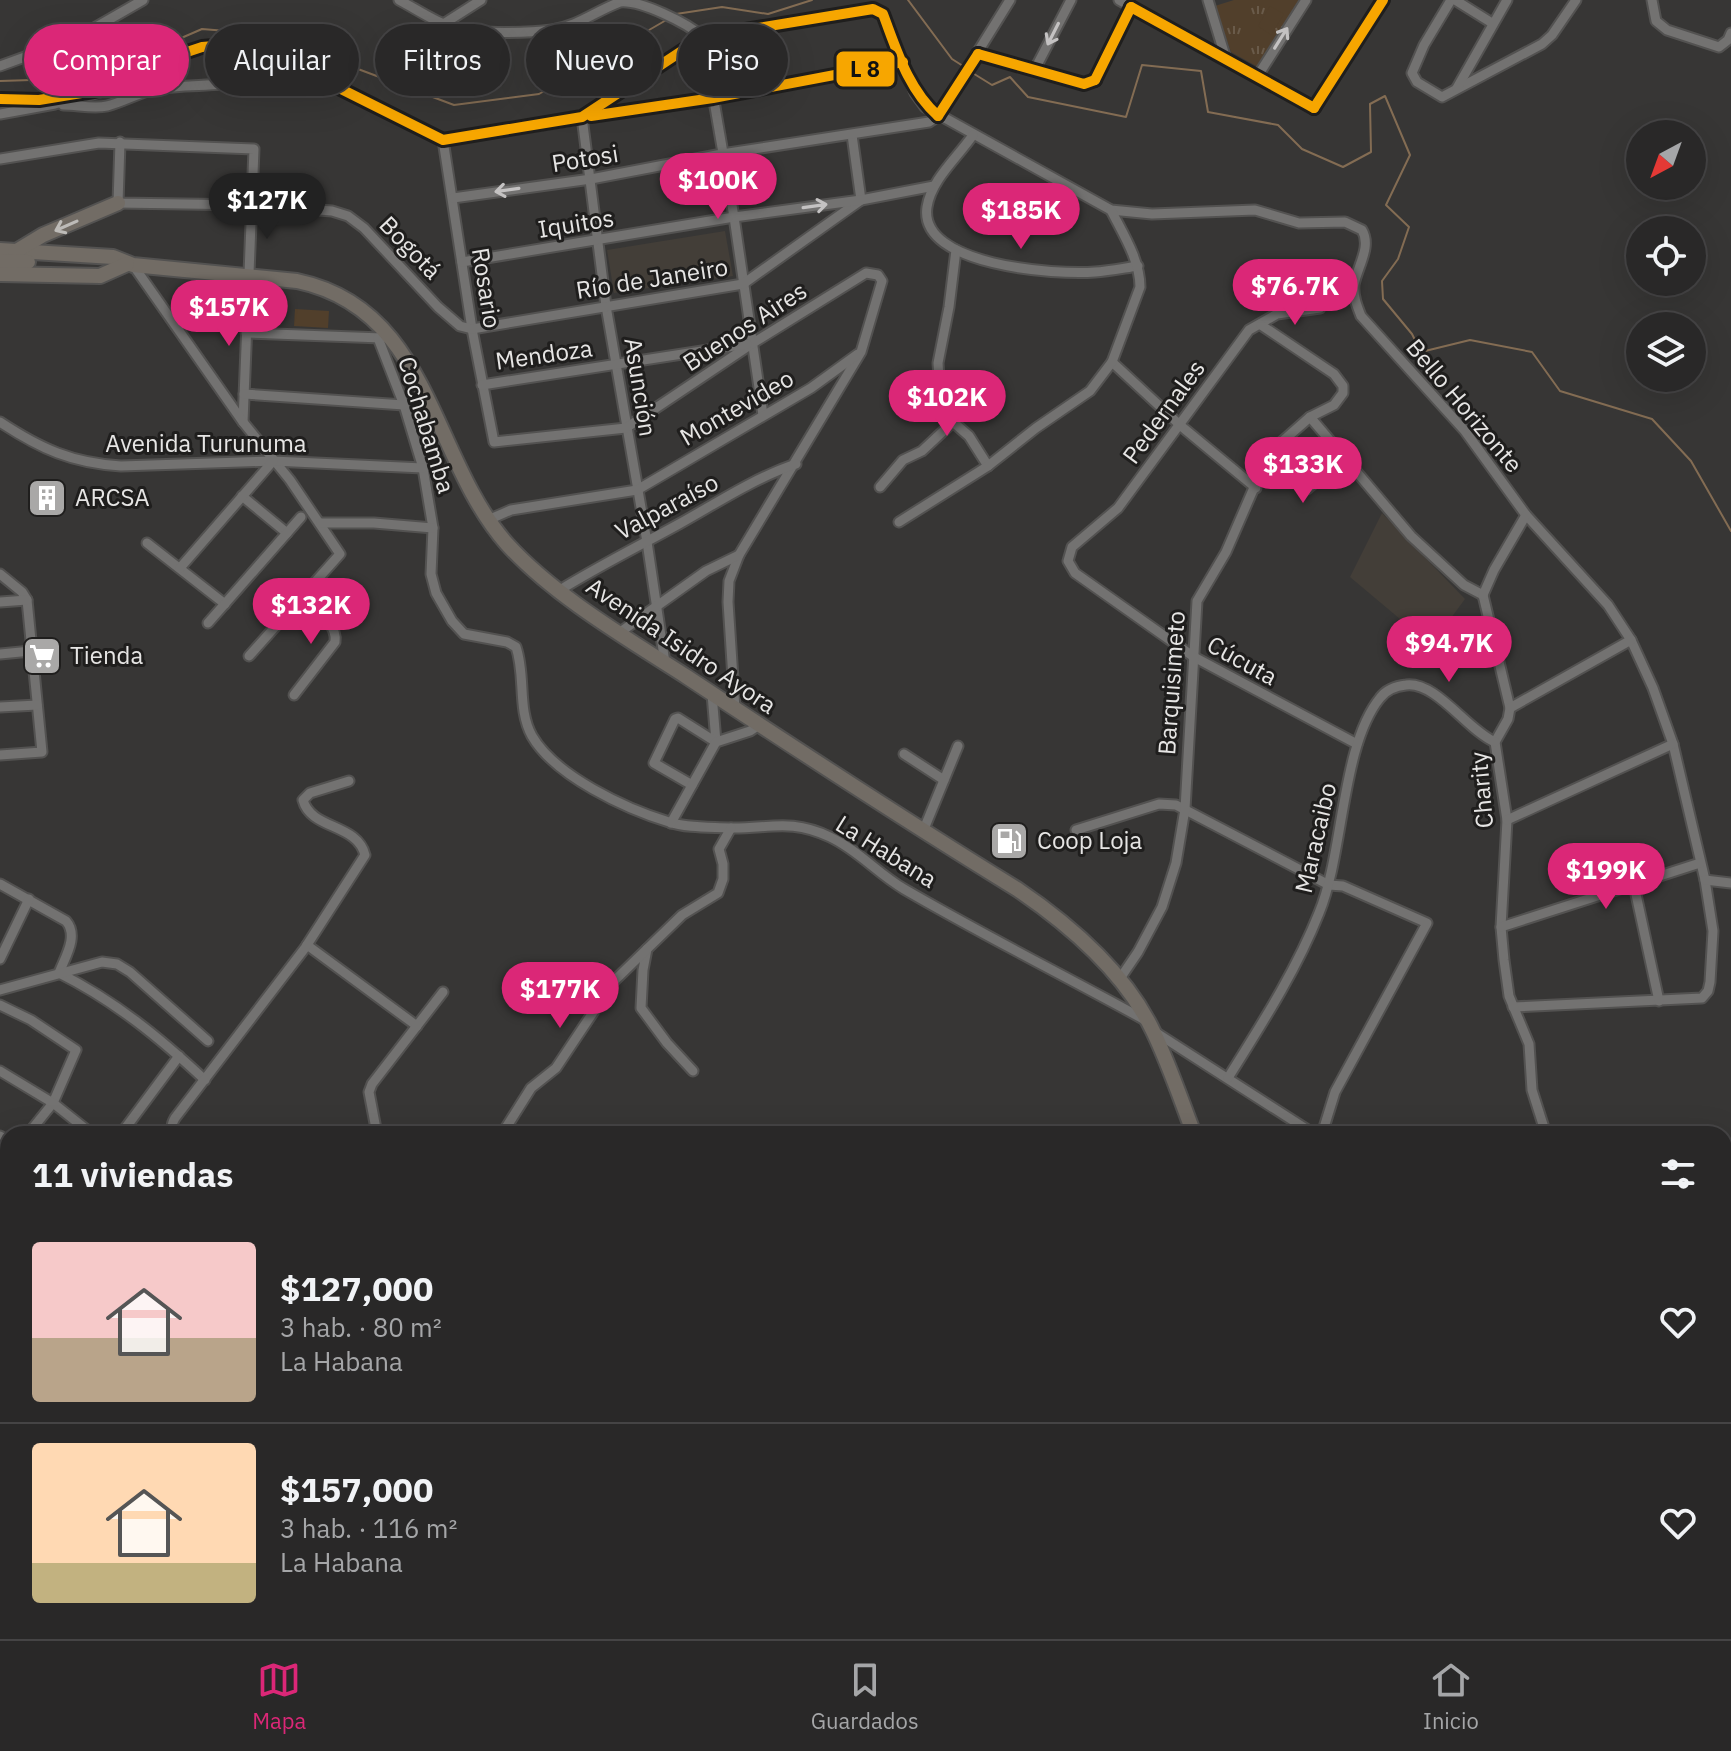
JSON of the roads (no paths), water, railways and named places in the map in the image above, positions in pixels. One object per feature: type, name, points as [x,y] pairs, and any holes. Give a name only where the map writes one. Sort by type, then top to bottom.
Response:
[{"type":"main road","points":[[5,251],[118,203]]},
{"type":"main road","points":[[5,251],[128,265]]},
{"type":"main road","name":"Avenida Isidro Ayora","points":[[0,274],[100,276],[128,265],[249,275],[323,286],[358,305],[394,339],[488,520],[526,563],[619,633],[1040,905],[1084,942],[1119,980],[1151,1026],[1191,1126]]},
{"type":"street","points":[[0,66],[77,38],[143,0]]},
{"type":"street","points":[[399,0],[445,23],[469,30],[552,30],[576,25],[622,1],[636,1],[688,24]]},
{"type":"street","points":[[445,23],[481,0]]},
{"type":"street","points":[[938,116],[1010,0]]},
{"type":"street","points":[[1035,69],[1071,0]]},
{"type":"street","points":[[1119,0],[1314,108],[1383,0]]},
{"type":"street","points":[[1208,0],[1226,59]]},
{"type":"street","points":[[1257,77],[1306,0]]},
{"type":"street","points":[[1492,23],[1453,0],[1413,68],[1417,82],[1442,97],[1542,44],[1552,35],[1576,0]]},
{"type":"street","points":[[1457,88],[1507,0]]},
{"type":"street","points":[[1652,0],[1656,21],[1667,30],[1719,47],[1731,33]]},
{"type":"street","points":[[978,54],[1084,84],[1095,80],[1131,7]]},
{"type":"street","name":"Bello Horizonte","points":[[782,24],[873,9],[880,11],[915,93],[925,107],[1111,210],[1152,214],[1255,210],[1299,223],[1345,222],[1362,230],[1366,245],[1354,286],[1361,316],[1465,431],[1526,515],[1608,605],[1631,640],[1653,688],[1673,744],[1705,880],[1713,931],[1710,982],[1706,994],[1698,999],[1659,1001]]},
{"type":"street","points":[[582,117],[678,51]]},
{"type":"street","points":[[355,96],[443,140],[713,98],[903,62]]},
{"type":"street","points":[[55,104],[103,107],[152,90],[205,87]]},
{"type":"street","points":[[0,99],[39,100],[64,96]]},
{"type":"street","points":[[0,114],[84,96]]},
{"type":"street","points":[[713,98],[763,415]]},
{"type":"street","name":"Potosi","points":[[453,198],[591,179],[722,154],[917,125],[938,116]]},
{"type":"street","name":"Asunción","points":[[582,117],[606,306],[665,663]]},
{"type":"street","points":[[852,135],[861,200]]},
{"type":"street","points":[[973,135],[934,186],[927,206],[927,223],[935,234],[956,250],[983,261],[1036,271],[1094,272],[1138,266]]},
{"type":"street","name":"Rosario","points":[[443,140],[472,329],[494,442]]},
{"type":"street","points":[[118,203],[120,142]]},
{"type":"street","points":[[0,159],[120,142],[254,149],[243,422]]},
{"type":"street","name":"Iquitos","points":[[462,262],[934,186]]},
{"type":"street","name":"Río de Janeiro","points":[[472,329],[743,284],[861,200]]},
{"type":"street","name":"Bogotá","points":[[118,203],[251,205],[332,211],[348,216],[364,228],[438,307],[460,326],[472,329]]},
{"type":"street","points":[[899,522],[988,466],[1090,391],[1112,362],[1140,287],[1138,266],[1111,210]]},
{"type":"street","points":[[956,250],[938,363],[940,392],[953,422],[969,436],[988,466]]},
{"type":"street","points":[[128,265],[321,523],[340,554],[249,656]]},
{"type":"street","name":"Buenos Aires","points":[[494,442],[626,428],[753,343],[866,273],[878,275],[883,287],[861,352]]},
{"type":"street","name":"Pedernales","points":[[1075,573],[1068,561],[1072,547],[1118,508],[1249,330],[1285,311],[1320,308]]},
{"type":"street","name":"Barquisimeto","points":[[1119,980],[1138,952],[1167,896],[1176,863],[1185,809],[1197,601],[1226,552],[1269,453],[1310,417],[1339,400],[1343,386],[1339,378],[1261,325]]},
{"type":"street","points":[[246,333],[394,339]]},
{"type":"street","name":"Cochabamba","points":[[378,338],[404,405],[423,468],[433,528],[432,584],[452,621],[464,634],[507,642],[516,647],[524,717],[531,735],[556,764],[584,783]]},
{"type":"street","name":"Mendoza","points":[[482,385],[753,343]]},
{"type":"street","points":[[735,709],[729,581],[739,555],[861,352]]},
{"type":"street","name":"Montevideo","points":[[488,520],[511,510],[637,490],[811,388],[861,352]]},
{"type":"street","points":[[1112,362],[1181,426],[1256,488]]},
{"type":"street","points":[[244,394],[404,405]]},
{"type":"street","points":[[1310,417],[1411,536],[1464,585],[1483,595]]},
{"type":"street","name":"Avenida Turunuma","points":[[0,422],[32,443],[76,461],[98,465],[273,461],[423,468]]},
{"type":"street","points":[[880,487],[903,460],[922,451],[953,422]]},
{"type":"street","points":[[1269,453],[1307,489],[1344,458]]},
{"type":"street","points":[[180,568],[273,461]]},
{"type":"street","name":"Valparaíso","points":[[560,590],[601,564],[647,542],[772,472],[796,464]]},
{"type":"street","points":[[242,496],[287,533]]},
{"type":"street","points":[[1526,515],[1483,595],[1510,708],[1631,640]]},
{"type":"street","points":[[208,623],[301,517]]},
{"type":"street","points":[[321,523],[433,528]]},
{"type":"street","points":[[147,543],[225,604]]},
{"type":"street","points":[[619,633],[706,571],[739,555]]},
{"type":"street","name":"Cúcuta","points":[[1075,573],[1194,657],[1357,744]]},
{"type":"street","points":[[0,574],[27,600],[42,752],[0,755]]},
{"type":"street","points":[[294,695],[335,642],[336,634],[331,624],[301,599]]},
{"type":"street","points":[[0,602],[27,600]]},
{"type":"street","points":[[0,654],[31,651]]},
{"type":"street","name":"Maracaibo","points":[[1228,1078],[1258,1031],[1304,946],[1329,885],[1357,744],[1381,697],[1390,689],[1412,684],[1432,692],[1472,729],[1495,742]]},
{"type":"street","points":[[671,823],[716,742],[712,694]]},
{"type":"street","points":[[0,707],[37,705]]},
{"type":"street","name":"Charity","points":[[1510,708],[1508,719],[1495,742],[1507,820],[1501,927],[1513,1007],[1529,1044],[1532,1090],[1543,1126]]},
{"type":"street","points":[[692,785],[654,763],[675,719],[716,742]]},
{"type":"street","points":[[716,742],[759,725]]},
{"type":"street","points":[[1507,820],[1673,744]]},
{"type":"street","points":[[924,829],[958,746]]},
{"type":"street","points":[[904,754],[944,780]]},
{"type":"street","points":[[171,1126],[307,945],[365,852],[341,828],[313,816],[303,800],[310,793],[349,781]]},
{"type":"street","name":"La Habana","points":[[584,783],[623,805],[671,823],[731,828],[779,824],[826,835],[854,849],[901,887],[1151,1026],[1302,1126]]},
{"type":"street","points":[[1076,830],[1159,804],[1185,809],[1329,885],[1343,886],[1427,923],[1335,1092],[1324,1126]]},
{"type":"street","points":[[507,1126],[531,1088],[556,1068],[614,981],[682,915],[718,893],[723,879],[719,849],[731,828]]},
{"type":"street","points":[[1501,927],[1700,863]]},
{"type":"street","points":[[1705,880],[1731,883]]},
{"type":"street","points":[[0,884],[72,927],[73,936],[59,973]]},
{"type":"street","points":[[1513,1007],[1659,1001],[1634,885]]},
{"type":"street","points":[[0,959],[29,899]]},
{"type":"street","points":[[307,945],[417,1026]]},
{"type":"street","points":[[647,949],[641,1008],[693,1071]]},
{"type":"street","points":[[0,990],[102,962],[117,964],[208,1041]]},
{"type":"street","points":[[59,973],[96,991],[129,1013],[205,1080]]},
{"type":"street","points":[[375,1126],[369,1092],[372,1084],[443,992]]},
{"type":"street","points":[[0,1005],[31,1020],[76,1050],[53,1103],[34,1126]]},
{"type":"street","points":[[127,1126],[179,1056]]},
{"type":"street","points":[[0,1071],[53,1103],[82,1126]]},
{"type":"waterway","points":[[676,14],[722,7],[768,14],[812,0]]},
{"type":"waterway","points":[[908,0],[952,59],[963,66]]},
{"type":"waterway","points":[[0,81],[63,79],[128,68],[149,61],[179,39],[202,29],[251,33],[318,54],[454,105],[539,94],[668,19]]},
{"type":"waterway","points":[[971,72],[992,85],[1010,77],[1028,97],[1126,117],[1142,65],[1201,71],[1208,112],[1278,125],[1302,149],[1343,167],[1371,152],[1370,104],[1385,96],[1410,155],[1386,205],[1409,227],[1398,259],[1382,281],[1383,299],[1412,334],[1421,352],[1470,340],[1532,352],[1560,391],[1652,419],[1691,461],[1731,531]]},
{"type":"place","name":"ARCSA","points":[[47,498]]},
{"type":"place","name":"Tienda","points":[[42,656]]},
{"type":"place","name":"Coop Loja","points":[[1009,841]]}]
